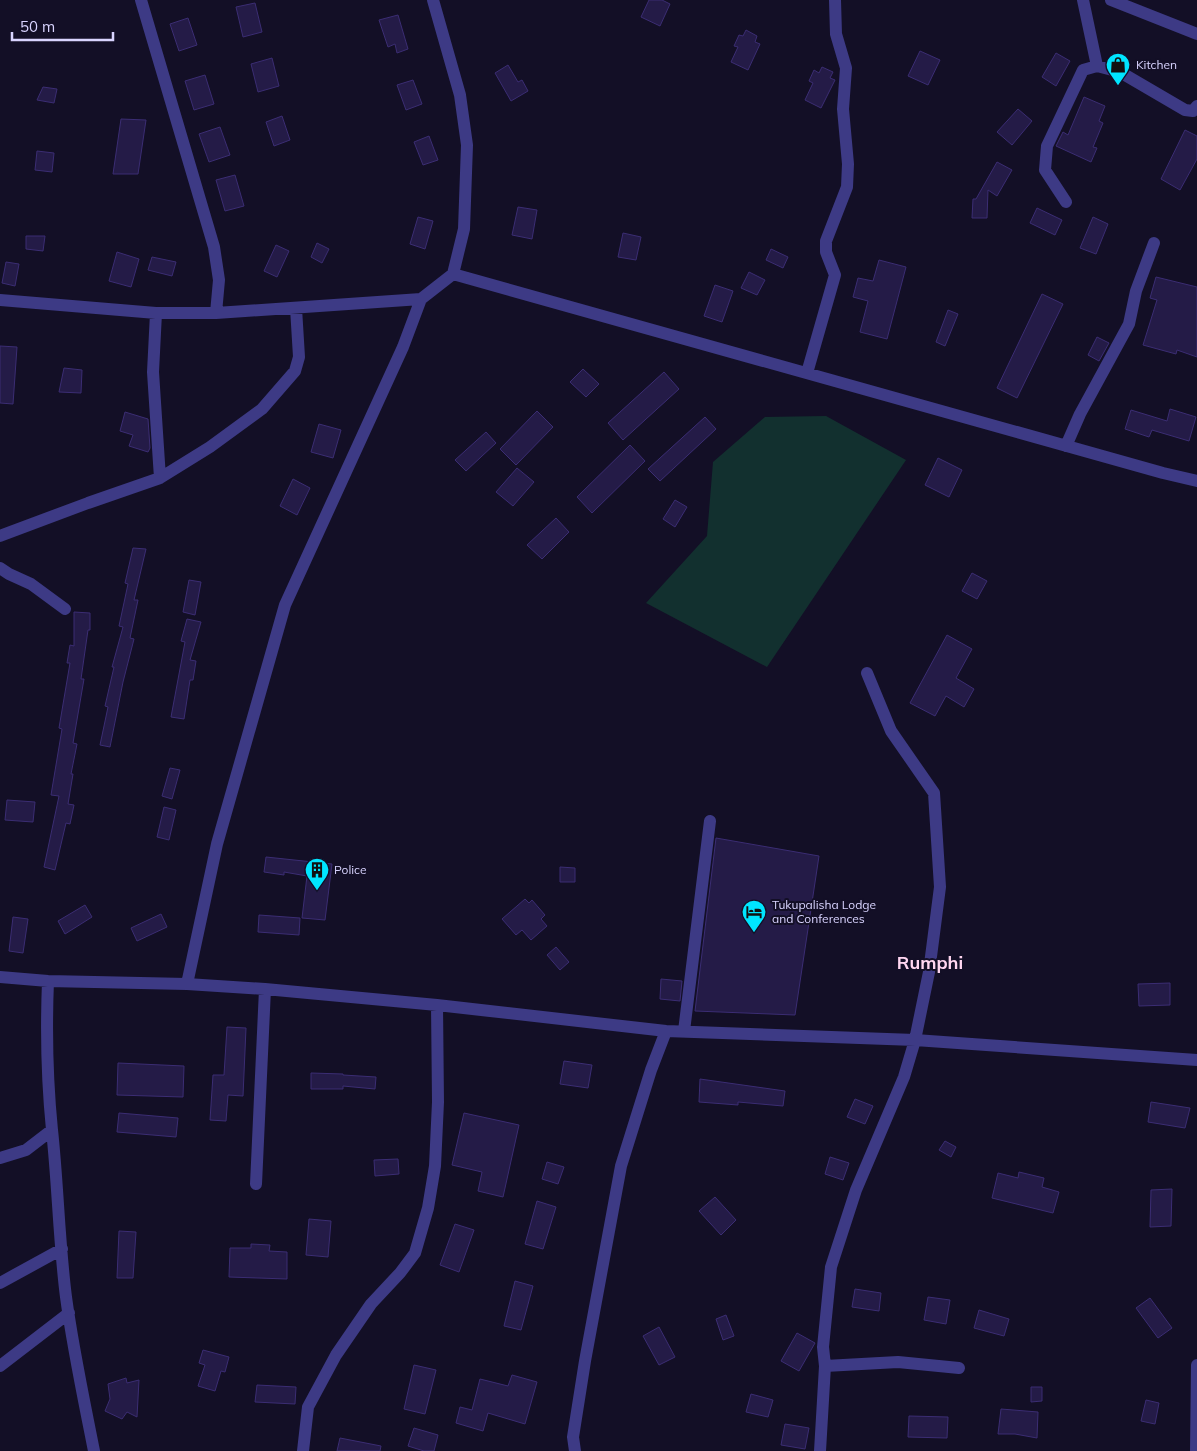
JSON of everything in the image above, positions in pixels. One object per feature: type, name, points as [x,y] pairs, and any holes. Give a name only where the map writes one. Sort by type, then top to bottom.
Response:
[{"type":"street","points":[[141,0],[214,247],[218,280],[216,313]]},
{"type":"street","points":[[188,984],[218,844],[285,605],[403,347],[421,299],[453,274],[464,229],[467,145],[460,95],[433,0]]},
{"type":"street","points":[[806,373],[835,275],[826,252],[826,241],[847,187],[848,164],[843,109],[846,68],[836,34],[835,0]]},
{"type":"street","points":[[1083,0],[1097,66]]},
{"type":"street","points":[[1110,0],[1197,34]]},
{"type":"street","points":[[1066,202],[1045,170],[1047,146],[1083,70],[1097,66],[1120,72],[1186,110],[1193,111],[1197,106]]},
{"type":"street","points":[[1066,446],[1080,414],[1128,324],[1136,291],[1154,243]]},
{"type":"street","points":[[453,274],[1197,481]]},
{"type":"street","points":[[0,300],[156,313],[216,313],[421,299]]},
{"type":"street","points":[[0,536],[160,478],[210,447],[262,409],[295,371],[299,357],[296,308]]},
{"type":"street","points":[[156,313],[153,372],[160,478]]},
{"type":"street","points":[[0,568],[31,584],[65,608]]},
{"type":"street","points":[[820,1451],[825,1366],[823,1347],[831,1267],[856,1190],[904,1077],[915,1040],[929,972],[940,887],[934,793],[890,731],[866,673]]},
{"type":"street","points":[[684,1031],[710,821]]},
{"type":"street","points":[[0,977],[48,981],[188,984],[265,989],[436,1005],[666,1031],[915,1040],[1197,1060]]},
{"type":"street","points":[[48,981],[47,1068],[58,1181],[62,1250],[75,1355],[94,1451]]},
{"type":"street","points":[[256,1184],[265,989]]},
{"type":"street","points":[[303,1451],[308,1408],[336,1355],[371,1304],[400,1273],[415,1253],[428,1208],[435,1166],[438,1102],[436,1005]]},
{"type":"street","points":[[575,1451],[573,1437],[585,1361],[621,1166],[666,1031]]},
{"type":"street","points":[[0,1158],[26,1150],[52,1130]]},
{"type":"street","points":[[0,1283],[62,1250]]},
{"type":"street","points":[[0,1366],[69,1314]]},
{"type":"street","points":[[825,1366],[898,1362],[959,1368]]},
{"type":"street","points":[[1196,1451],[1197,1365]]},
{"type":"green space","points":[[826,416],[906,460],[767,667],[646,603],[707,536],[713,462],[765,417]]},
{"type":"building","points":[[649,0],[662,0],[670,4],[660,26],[641,17]]},
{"type":"building","points":[[255,3],[262,32],[243,37],[236,7]]},
{"type":"building","points":[[398,15],[408,49],[397,53],[395,44],[388,47],[379,20]]},
{"type":"building","points":[[188,18],[197,45],[179,51],[170,24]]},
{"type":"building","points":[[746,30],[757,36],[755,42],[760,44],[748,70],[731,62],[738,47],[734,46],[739,35],[743,36]]},
{"type":"building","points":[[920,51],[940,60],[928,85],[908,76]]},
{"type":"building","points":[[1056,53],[1070,61],[1056,86],[1042,77]]},
{"type":"building","points":[[272,58],[279,86],[258,92],[251,64]]},
{"type":"building","points":[[508,65],[518,82],[522,80],[528,91],[511,101],[495,73]]},
{"type":"building","points":[[822,67],[833,72],[830,78],[835,80],[821,108],[805,100],[813,83],[809,81],[814,70],[819,73]]},
{"type":"building","points":[[205,75],[214,104],[194,110],[185,81]]},
{"type":"building","points":[[413,80],[422,104],[406,110],[397,85]]},
{"type":"building","points":[[43,87],[57,89],[54,103],[37,100]]},
{"type":"building","points":[[1084,97],[1105,106],[1099,121],[1103,123],[1093,147],[1097,148],[1091,162],[1056,146],[1063,132],[1068,135]]},
{"type":"building","points":[[1018,109],[1032,121],[1012,145],[997,132]]},
{"type":"building","points":[[282,116],[290,140],[274,146],[266,122]]},
{"type":"building","points":[[121,119],[146,120],[138,174],[113,174]]},
{"type":"building","points":[[220,127],[230,155],[209,162],[199,134]]},
{"type":"building","points":[[1185,130],[1197,136],[1197,159],[1180,190],[1161,179]]},
{"type":"building","points":[[429,136],[438,160],[423,165],[414,142]]},
{"type":"building","points":[[37,151],[54,153],[52,172],[35,170]]},
{"type":"building","points":[[997,162],[1012,170],[997,196],[988,190],[987,218],[972,218],[973,199],[976,199]]},
{"type":"building","points":[[235,175],[244,206],[225,211],[216,180]]},
{"type":"building","points":[[518,207],[537,210],[532,239],[512,235]]},
{"type":"building","points":[[1037,208],[1062,220],[1055,235],[1030,223]]},
{"type":"building","points":[[418,217],[433,221],[425,249],[410,244]]},
{"type":"building","points":[[1093,217],[1108,224],[1096,254],[1080,248]]},
{"type":"building","points":[[623,233],[641,237],[636,260],[618,257]]},
{"type":"building","points":[[26,236],[45,236],[43,251],[26,249]]},
{"type":"building","points":[[317,243],[329,249],[322,263],[311,257]]},
{"type":"building","points":[[276,245],[289,251],[277,277],[264,271]]},
{"type":"building","points":[[771,249],[788,257],[783,268],[766,260]]},
{"type":"building","points":[[117,252],[139,259],[131,287],[109,281]]},
{"type":"building","points":[[152,257],[176,262],[172,276],[148,270]]},
{"type":"building","points":[[879,260],[906,267],[887,339],[860,332],[868,301],[853,297],[858,278],[873,281]]},
{"type":"building","points":[[6,262],[19,264],[15,286],[2,283]]},
{"type":"building","points":[[749,272],[765,280],[757,295],[741,288]]},
{"type":"building","points":[[1156,277],[1197,287],[1197,357],[1177,350],[1176,354],[1143,345],[1157,300],[1150,298]]},
{"type":"building","points":[[715,285],[733,291],[722,322],[704,316]]},
{"type":"building","points":[[1042,294],[1063,304],[1017,398],[997,388]]},
{"type":"building","points":[[948,310],[958,314],[945,346],[936,342]]},
{"type":"building","points":[[1097,337],[1109,343],[1099,361],[1088,355]]},
{"type":"building","points":[[0,346],[17,347],[13,404],[0,403]]},
{"type":"building","points":[[64,368],[82,370],[81,393],[59,392]]},
{"type":"building","points":[[583,369],[599,384],[586,397],[570,382]]},
{"type":"building","points":[[664,372],[679,389],[623,440],[608,423]]},
{"type":"building","points":[[1170,409],[1196,417],[1189,441],[1152,430],[1149,437],[1125,429],[1131,410],[1167,421]]},
{"type":"building","points":[[537,411],[553,427],[516,465],[500,449]]},
{"type":"building","points":[[125,412],[148,419],[150,448],[148,452],[129,446],[133,435],[120,431]]},
{"type":"building","points":[[705,417],[716,429],[660,481],[648,469]]},
{"type":"building","points":[[319,424],[341,430],[333,458],[311,452]]},
{"type":"building","points":[[486,432],[496,443],[466,471],[455,460]]},
{"type":"building","points":[[630,445],[645,461],[592,513],[577,497]]},
{"type":"building","points":[[938,458],[962,470],[949,497],[925,485]]},
{"type":"building","points":[[517,468],[534,482],[513,506],[496,492]]},
{"type":"building","points":[[293,479],[310,488],[297,515],[280,506]]},
{"type":"building","points":[[675,500],[687,507],[675,527],[663,519]]},
{"type":"building","points":[[556,518],[569,532],[542,559],[527,545]]},
{"type":"building","points":[[133,548],[146,549],[134,600],[138,600],[130,638],[134,639],[110,747],[100,745],[108,707],[105,706],[114,667],[112,667],[123,627],[119,626],[128,584],[125,583]]},
{"type":"building","points":[[972,573],[987,581],[977,599],[962,591]]},
{"type":"building","points":[[189,580],[201,582],[195,615],[183,612]]},
{"type":"building","points":[[74,612],[90,613],[90,630],[88,630],[81,679],[84,679],[73,743],[77,744],[68,804],[74,805],[70,824],[66,823],[55,870],[44,867],[59,796],[51,795],[62,729],[59,728],[70,663],[67,663],[70,645],[74,646]]},
{"type":"building","points":[[187,619],[201,622],[190,660],[196,661],[193,680],[190,680],[184,719],[171,717],[185,642],[181,641]]},
{"type":"building","points":[[947,635],[972,649],[956,678],[974,689],[964,707],[946,696],[935,716],[910,703]]},
{"type":"building","points":[[170,768],[180,770],[172,799],[162,796]]},
{"type":"building","points":[[7,800],[35,802],[33,822],[5,820]]},
{"type":"building","points":[[164,807],[176,810],[169,840],[157,837]]},
{"type":"building","name":"Tukupalisha Lodge and Conferences","points":[[716,838],[819,856],[795,1015],[695,1011]]},
{"type":"building","name":"Police","points":[[266,857],[332,864],[325,920],[302,918],[307,876],[284,872],[284,875],[264,872]]},
{"type":"building","points":[[560,867],[575,868],[575,882],[560,882]]},
{"type":"building","points":[[525,899],[529,903],[532,900],[545,915],[541,919],[547,926],[531,940],[522,930],[516,935],[502,919]]},
{"type":"building","points":[[85,905],[92,917],[65,934],[58,921]]},
{"type":"building","points":[[161,914],[167,927],[137,941],[131,928]]},
{"type":"building","points":[[259,915],[300,918],[299,935],[258,932]]},
{"type":"building","points":[[13,917],[28,919],[23,953],[9,951]]},
{"type":"building","points":[[556,947],[569,962],[560,970],[547,955]]},
{"type":"building","points":[[661,979],[682,981],[680,1001],[660,999]]},
{"type":"building","points":[[1170,983],[1170,1005],[1139,1006],[1138,984]]},
{"type":"building","points":[[227,1027],[246,1028],[243,1096],[228,1095],[226,1121],[210,1120],[213,1075],[224,1075]]},
{"type":"building","points":[[564,1061],[592,1065],[588,1088],[560,1084]]},
{"type":"building","points":[[118,1063],[184,1066],[183,1097],[117,1095]]},
{"type":"building","points":[[311,1073],[376,1077],[375,1089],[343,1086],[343,1089],[311,1089]]},
{"type":"building","points":[[700,1079],[785,1091],[783,1106],[738,1102],[738,1105],[699,1102]]},
{"type":"building","points":[[855,1099],[873,1106],[865,1124],[847,1117]]},
{"type":"building","points":[[1151,1102],[1190,1108],[1185,1128],[1148,1122]]},
{"type":"building","points":[[119,1113],[178,1118],[176,1137],[117,1132]]},
{"type":"building","points":[[464,1113],[519,1125],[503,1197],[478,1191],[482,1172],[452,1165]]},
{"type":"building","points":[[945,1141],[956,1147],[951,1157],[939,1150]]},
{"type":"building","points":[[830,1157],[849,1163],[843,1180],[825,1174]]},
{"type":"building","points":[[398,1159],[399,1174],[375,1176],[374,1160]]},
{"type":"building","points":[[547,1162],[564,1167],[558,1184],[542,1179]]},
{"type":"building","points":[[1019,1172],[1044,1178],[1042,1187],[1059,1192],[1053,1213],[992,1198],[998,1173],[1018,1178]]},
{"type":"building","points":[[1172,1189],[1171,1226],[1150,1227],[1151,1190]]},
{"type":"building","points":[[715,1197],[736,1220],[721,1235],[699,1211]]},
{"type":"building","points":[[537,1201],[556,1207],[543,1249],[525,1244]]},
{"type":"building","points":[[309,1219],[331,1221],[328,1257],[306,1255]]},
{"type":"building","points":[[455,1224],[474,1230],[459,1272],[440,1265]]},
{"type":"building","points":[[119,1231],[136,1232],[133,1278],[117,1278]]},
{"type":"building","points":[[251,1244],[270,1245],[269,1251],[287,1252],[287,1279],[229,1277],[230,1248],[251,1248]]},
{"type":"building","points":[[515,1281],[533,1286],[521,1330],[504,1326]]},
{"type":"building","points":[[855,1289],[881,1293],[879,1311],[852,1307]]},
{"type":"building","points":[[928,1297],[950,1300],[946,1324],[924,1320]]},
{"type":"building","points":[[1150,1298],[1172,1328],[1158,1338],[1136,1308]]},
{"type":"building","points":[[979,1310],[1009,1319],[1004,1336],[974,1328]]},
{"type":"building","points":[[726,1315],[734,1336],[723,1340],[716,1319]]},
{"type":"building","points":[[659,1327],[675,1357],[659,1365],[643,1336]]},
{"type":"building","points":[[797,1333],[815,1343],[799,1371],[781,1361]]},
{"type":"building","points":[[203,1350],[229,1357],[225,1372],[221,1371],[215,1391],[198,1386],[205,1365],[199,1363]]},
{"type":"building","points":[[414,1365],[436,1370],[425,1414],[404,1409]]},
{"type":"building","points":[[512,1375],[537,1382],[525,1424],[488,1413],[483,1431],[456,1423],[460,1407],[472,1410],[480,1379],[508,1386]]},
{"type":"building","points":[[126,1378],[127,1383],[139,1380],[137,1417],[127,1412],[122,1419],[105,1411],[110,1399],[108,1384]]},
{"type":"building","points":[[257,1385],[296,1387],[295,1404],[255,1402]]},
{"type":"building","points":[[1031,1387],[1042,1387],[1042,1401],[1031,1402]]},
{"type":"building","points":[[751,1394],[773,1400],[768,1417],[746,1412]]},
{"type":"building","points":[[1146,1400],[1159,1403],[1155,1424],[1141,1421]]},
{"type":"building","points":[[1001,1409],[1038,1412],[1037,1438],[1015,1434],[998,1434]]},
{"type":"building","points":[[909,1416],[948,1417],[947,1438],[908,1437]]},
{"type":"building","points":[[785,1424],[809,1428],[805,1449],[781,1445]]},
{"type":"building","points":[[414,1428],[438,1435],[434,1451],[424,1451],[408,1446]]},
{"type":"building","points":[[340,1438],[381,1446],[380,1451],[337,1451]]},
{"type":"place","name":"Kitchen","points":[[1118,86]]},
{"type":"place","name":"Police","points":[[317,891]]},
{"type":"place","name":"Tukupalisha Lodge and Conferences","points":[[754,933]]},
{"type":"district","name":"Rumphi","points":[[930,963]]}]
